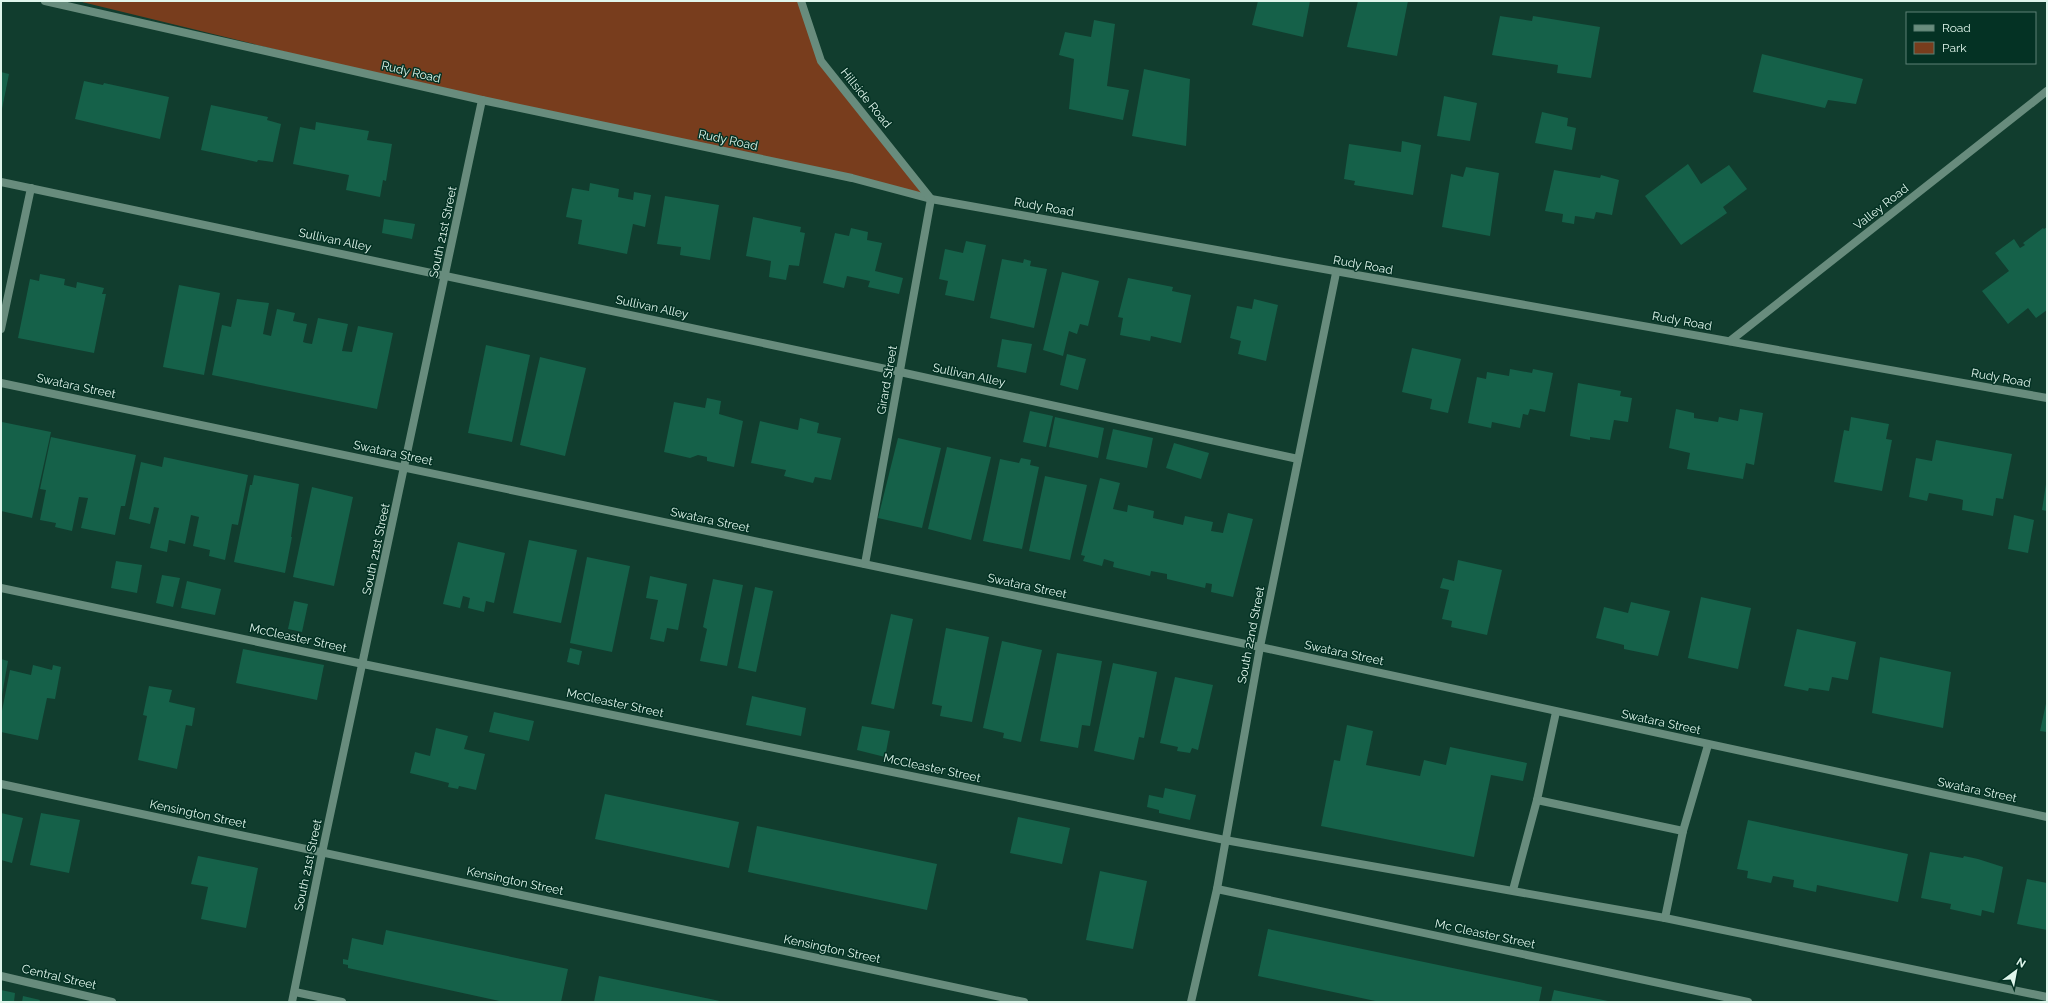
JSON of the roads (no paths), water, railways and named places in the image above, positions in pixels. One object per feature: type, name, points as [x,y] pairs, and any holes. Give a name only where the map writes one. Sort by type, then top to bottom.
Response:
[{"type":"street","name":"Rudy Road","points":[[44,1],[482,100],[852,178],[931,199],[1336,273],[1730,341],[2047,398]]},
{"type":"street","name":"Hillside Road","points":[[801,1],[821,61],[931,199]]},
{"type":"street","name":"Valley Road","points":[[1730,341],[2047,91]]},
{"type":"street","name":"South 21st Street","points":[[292,1002],[322,852],[446,276],[482,100]]},
{"type":"street","name":"Sullivan Alley","points":[[1,182],[900,372],[1298,459]]},
{"type":"street","points":[[1,329],[31,188]]},
{"type":"street","name":"Girard Street","points":[[865,564],[931,199]]},
{"type":"street","name":"South 22nd Street","points":[[1191,1002],[1217,889],[1260,648],[1336,273]]},
{"type":"street","name":"Swatara Street","points":[[1,383],[865,564],[2047,817]]},
{"type":"street","name":"McCleaster Street","points":[[1,588],[363,664],[1225,840],[1665,918],[2047,997]]},
{"type":"street","points":[[1512,890],[1537,800],[1556,712]]},
{"type":"street","points":[[1665,918],[1683,831],[1708,745]]},
{"type":"street","name":"Kensington Street","points":[[1,784],[1024,1002]]},
{"type":"street","points":[[1537,800],[1683,831]]},
{"type":"street","name":"Mc Cleaster Street","points":[[1217,889],[1748,1002]]},
{"type":"street","name":"Central Street","points":[[1,976],[112,1002]]},
{"type":"street","points":[[294,992],[342,1002]]}]
